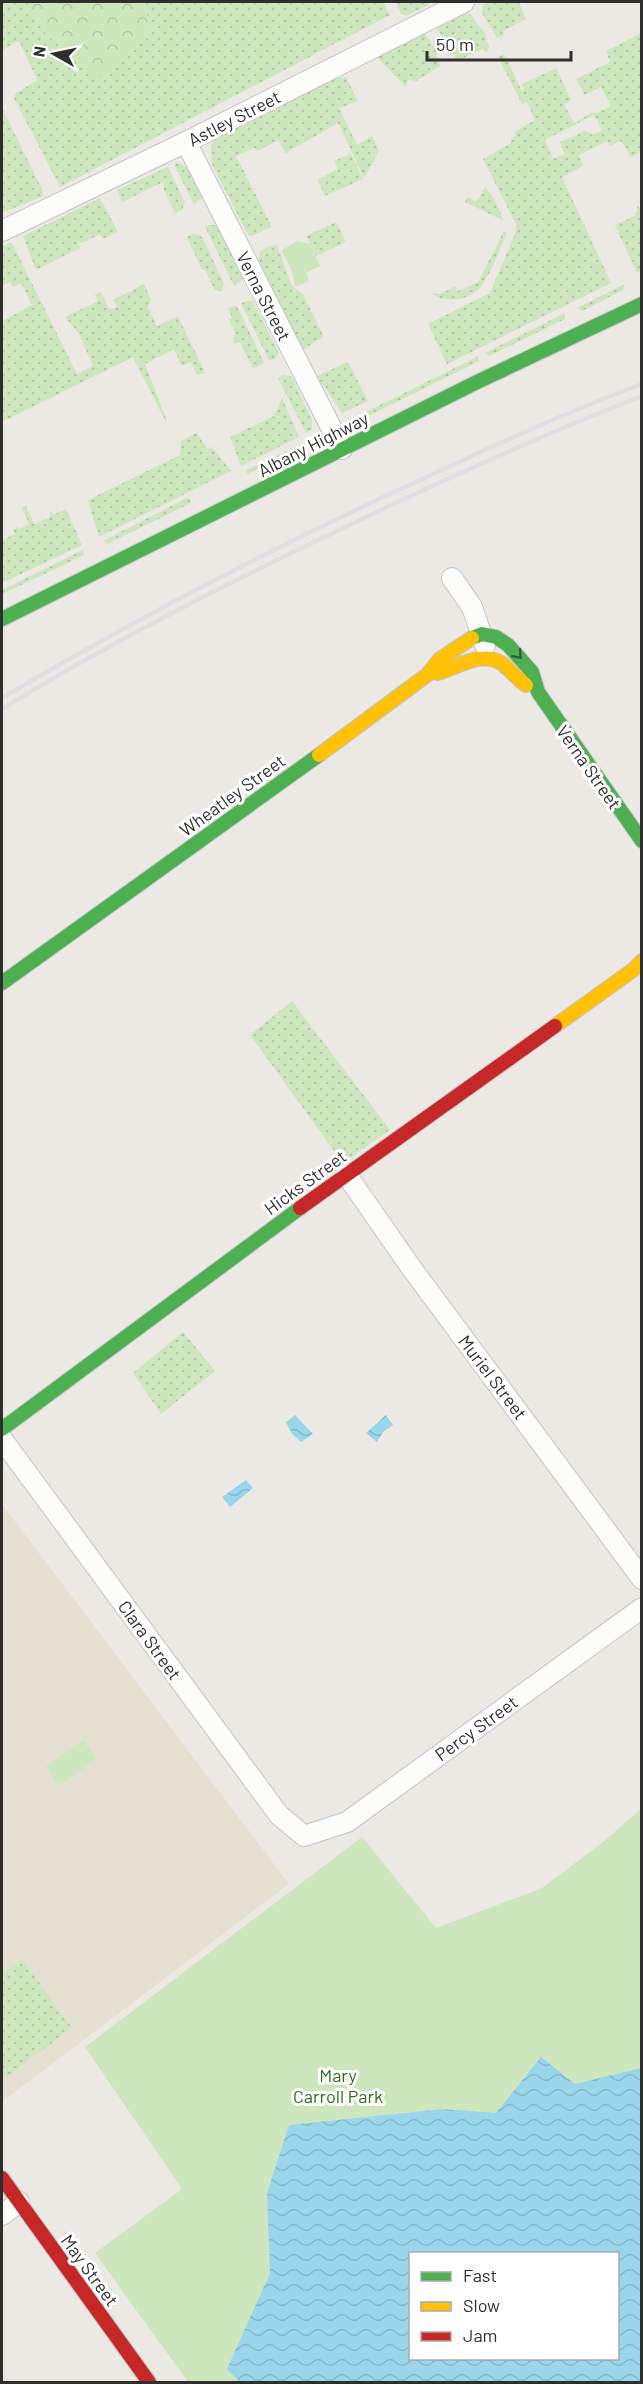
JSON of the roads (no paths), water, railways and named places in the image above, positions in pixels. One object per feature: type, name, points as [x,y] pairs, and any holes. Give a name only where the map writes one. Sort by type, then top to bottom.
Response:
[{"type":"main road","name":"Albany Highway","points":[[2,619],[477,382],[642,304]]},
{"type":"main road","name":"Wheatley Street","points":[[2,983],[428,675],[440,659],[465,641],[482,634]]},
{"type":"main road","name":"Verna Street","points":[[482,634],[496,637],[514,649],[532,672],[538,692],[642,841]]},
{"type":"main road","name":"Verna Street","points":[[488,659],[498,661],[519,681],[538,692]]},
{"type":"main road","points":[[428,675],[446,671],[470,660],[488,659]]},
{"type":"main road","name":"Hicks Street","points":[[2,1429],[346,1174],[639,966]]},
{"type":"main road","name":"May Street","points":[[2,2178],[149,2382]]},
{"type":"street","name":"Astley Street","points":[[2,231],[186,142],[464,2]]},
{"type":"street","name":"Verna Street","points":[[186,142],[342,449]]},
{"type":"street","points":[[452,578],[472,607],[488,659]]},
{"type":"street","name":"Muriel Street","points":[[346,1174],[410,1266],[642,1579]]},
{"type":"street","name":"Clara Street","points":[[2,1439],[279,1815],[303,1836]]},
{"type":"street","name":"Percy Street","points":[[303,1836],[347,1822],[642,1608]]},
{"type":"street","points":[[2,2215],[19,2202]]},
{"type":"water","points":[[295,1415],[313,1434],[301,1442],[292,1434],[286,1422]]},
{"type":"water","points":[[386,1415],[393,1425],[383,1432],[377,1442],[366,1433]]},
{"type":"water","points":[[246,1480],[253,1488],[230,1507],[222,1497]]},
{"type":"water","points":[[541,2057],[575,2084],[641,2068],[641,2382],[240,2382],[227,2369],[270,2273],[267,2193],[289,2125],[443,2109],[496,2113]]},
{"type":"railway","points":[[2,698],[159,609],[320,527],[508,440],[642,384]]},
{"type":"railway","points":[[2,709],[154,623],[310,544],[475,467],[642,396]]},
{"type":"park label","name":"Mary Carroll Park","points":[[338,2085]]}]
